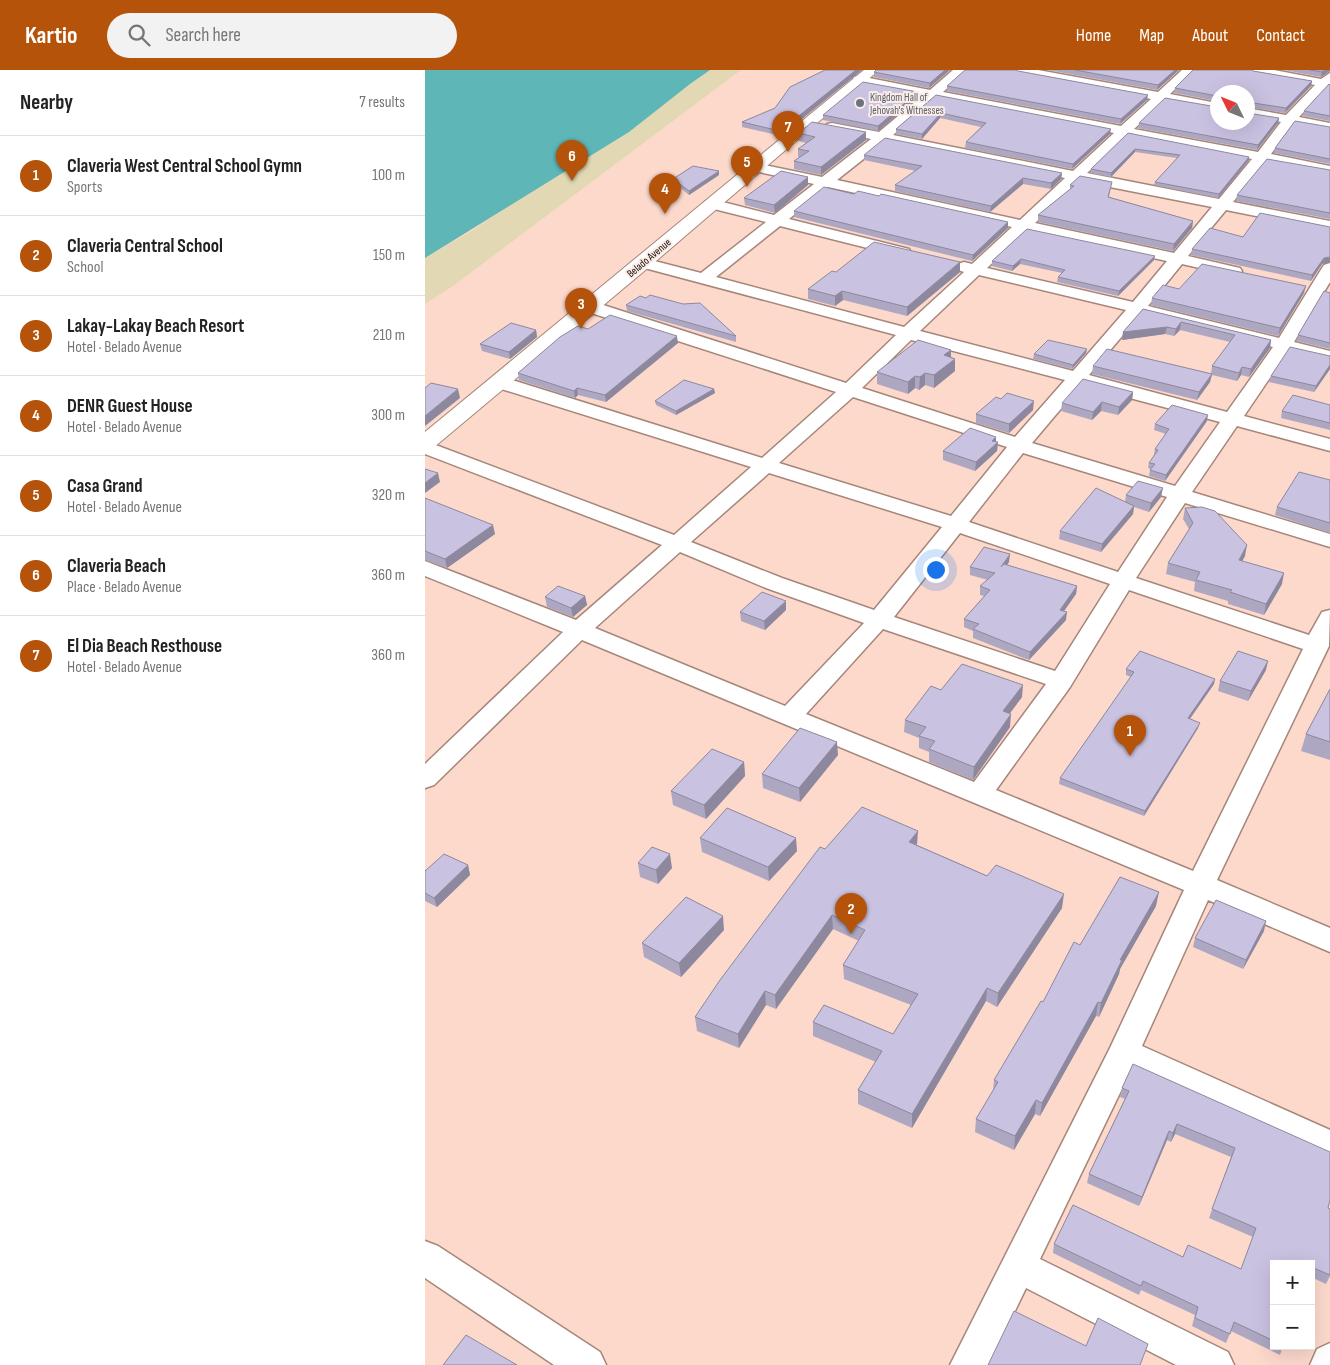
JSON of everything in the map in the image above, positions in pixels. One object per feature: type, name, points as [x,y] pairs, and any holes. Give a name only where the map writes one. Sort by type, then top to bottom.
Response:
[{"type":"street","points":[[704,279],[882,137],[961,70]]},
{"type":"street","points":[[1018,70],[1210,106]]},
{"type":"street","points":[[425,779],[580,629],[850,390],[1123,129],[1189,70]]},
{"type":"street","points":[[1253,70],[1328,81]]},
{"type":"street","points":[[865,75],[935,93],[1330,170]]},
{"type":"street","name":"Belado Avenue","points":[[425,443],[591,307],[865,75]]},
{"type":"street","points":[[789,717],[879,620],[957,525],[1019,445],[1178,259],[1262,157],[1289,120],[1328,81]]},
{"type":"street","points":[[1255,114],[1330,127]]},
{"type":"street","points":[[808,122],[1330,226]]},
{"type":"street","points":[[755,167],[1252,275]]},
{"type":"street","points":[[711,204],[919,256]]},
{"type":"street","points":[[643,263],[1330,445]]},
{"type":"street","points":[[948,263],[1330,356]]},
{"type":"street","points":[[980,793],[1061,681],[1180,494],[1284,344],[1315,288],[1330,268]]},
{"type":"street","points":[[591,307],[1019,445],[1330,541]]},
{"type":"street","points":[[499,382],[767,464],[957,525],[1317,646]]},
{"type":"street","points":[[425,447],[774,583],[1061,681]]},
{"type":"street","points":[[425,568],[580,629],[789,717],[1201,884],[1330,941]]},
{"type":"street","points":[[969,1365],[1124,1052],[1201,884],[1330,617]]},
{"type":"street","points":[[1124,1052],[1330,1146]]},
{"type":"street","points":[[425,1258],[587,1365]]},
{"type":"street","points":[[1018,1266],[1215,1365]]},
{"type":"sand","points":[[710,70],[741,70],[453,286],[425,304],[425,258],[473,230]]},
{"type":"water","points":[[425,70],[710,70],[629,132],[425,258]]},
{"type":"building","points":[[825,70],[856,70],[780,131],[742,122],[775,108],[790,87]]},
{"type":"building","points":[[876,70],[945,70],[930,83],[874,72]]},
{"type":"building","points":[[965,70],[1016,70],[1148,95],[1121,119],[947,86]]},
{"type":"building","points":[[1075,70],[1175,70],[1158,85]]},
{"type":"building","points":[[1193,70],[1252,70],[1312,81],[1286,108],[1255,103],[1255,85],[1210,85],[1210,95],[1175,88]]},
{"type":"building","points":[[863,82],[918,92],[878,126],[823,115]]},
{"type":"building","points":[[1329,84],[1330,116],[1304,111]]},
{"type":"building","points":[[936,95],[1111,129],[1073,164],[966,142],[986,123],[941,113],[922,134],[896,129]]},
{"type":"building","points":[[1165,98],[1210,106],[1210,130],[1255,130],[1255,114],[1279,118],[1258,145],[1139,123]]},
{"type":"building","points":[[1295,121],[1330,127],[1330,159],[1275,148]]},
{"type":"building","points":[[812,122],[866,132],[821,167],[794,161],[809,151],[798,149],[815,137],[799,133]]},
{"type":"building","points":[[1128,133],[1249,157],[1219,194],[1155,182],[1180,155],[1135,149],[1111,173],[1091,169]]},
{"type":"building","points":[[885,138],[1062,173],[1051,183],[1023,178],[991,206],[895,185],[922,166],[864,155]]},
{"type":"building","points":[[1267,159],[1330,170],[1330,213],[1237,195]]},
{"type":"building","points":[[693,166],[719,171],[689,191],[673,179]]},
{"type":"building","points":[[781,171],[808,177],[774,205],[744,198]]},
{"type":"building","points":[[1080,176],[1112,182],[1108,197],[1193,221],[1174,244],[1038,215],[1074,186],[1070,185]]},
{"type":"building","points":[[824,187],[854,194],[858,191],[879,196],[881,194],[1008,222],[973,255],[794,211]]},
{"type":"building","points":[[1260,213],[1330,227],[1330,257],[1324,258],[1312,275],[1192,249],[1210,228],[1243,237]]},
{"type":"building","points":[[1027,229],[1155,256],[1119,291],[1058,277],[1065,270],[1021,259],[1013,266],[992,261]]},
{"type":"building","points":[[874,242],[960,262],[907,307],[842,291],[835,296],[808,289],[832,271],[836,272]]},
{"type":"building","points":[[1202,264],[1306,286],[1280,328],[1152,298],[1163,285],[1179,289]]},
{"type":"building","points":[[1324,291],[1330,293],[1330,343],[1298,335]]},
{"type":"building","points":[[650,295],[683,304],[700,303],[736,336],[626,305],[640,296],[646,298]]},
{"type":"building","points":[[1143,309],[1271,340],[1251,369],[1242,367],[1239,373],[1212,366],[1235,335],[1181,322],[1176,329],[1167,327],[1123,332]]},
{"type":"building","points":[[610,315],[677,336],[605,395],[577,388],[574,391],[518,373],[560,337],[578,326],[588,329]]},
{"type":"building","points":[[511,323],[536,330],[509,352],[480,344]]},
{"type":"building","points":[[918,340],[951,350],[944,355],[955,359],[934,375],[925,373],[920,377],[915,376],[908,382],[877,372]]},
{"type":"building","points":[[1048,340],[1087,349],[1073,365],[1034,354]]},
{"type":"building","points":[[1290,347],[1330,356],[1330,365],[1316,386],[1271,376]]},
{"type":"building","points":[[1107,349],[1212,374],[1199,392],[1093,366]]},
{"type":"building","points":[[1083,379],[1133,392],[1119,407],[1102,402],[1093,412],[1062,403]]},
{"type":"building","points":[[684,380],[714,389],[676,411],[655,401]]},
{"type":"building","points":[[431,383],[458,389],[425,416],[425,388]]},
{"type":"building","points":[[1007,393],[1034,401],[1009,424],[976,414],[996,397],[1001,399]]},
{"type":"building","points":[[1293,395],[1330,405],[1330,423],[1282,411]]},
{"type":"building","points":[[1172,405],[1208,415],[1166,475],[1150,470],[1155,464],[1149,463],[1158,450],[1155,449],[1169,429],[1155,424]]},
{"type":"building","points":[[970,428],[996,437],[992,441],[998,442],[976,462],[943,451]]},
{"type":"building","points":[[425,469],[438,473],[425,483]]},
{"type":"building","points":[[1299,472],[1330,480],[1330,523],[1277,507]]},
{"type":"building","points":[[1138,481],[1163,488],[1151,503],[1126,495]]},
{"type":"building","points":[[1096,488],[1134,506],[1102,544],[1060,531]]},
{"type":"building","points":[[425,498],[493,525],[445,559],[425,551]]},
{"type":"building","points":[[1202,507],[1215,511],[1247,545],[1239,560],[1284,573],[1266,604],[1230,592],[1232,590],[1196,580],[1200,572],[1168,563],[1193,523],[1185,508]]},
{"type":"building","points":[[984,547],[1010,554],[1001,567],[1004,564],[1077,586],[1060,610],[1067,612],[1030,652],[973,629],[979,624],[964,619],[990,590],[980,586],[995,573],[970,567]]},
{"type":"building","points":[[558,586],[585,596],[571,608],[545,597]]},
{"type":"building","points":[[762,592],[786,601],[764,621],[740,612]]},
{"type":"building","points":[[1140,651],[1215,679],[1188,718],[1200,723],[1145,811],[1060,778],[1134,672],[1126,669]]},
{"type":"building","points":[[1238,651],[1268,661],[1251,691],[1220,681]]},
{"type":"building","points":[[962,664],[1023,685],[1003,711],[1011,714],[974,767],[929,749],[935,741],[919,736],[926,727],[905,720],[931,686],[941,690]]},
{"type":"building","points":[[1330,689],[1330,742],[1306,734]]},
{"type":"building","points":[[800,728],[837,742],[799,788],[762,774]]},
{"type":"building","points":[[712,749],[744,762],[704,805],[671,791]]},
{"type":"building","points":[[862,807],[918,831],[909,842],[987,876],[996,865],[1064,894],[998,993],[987,988],[912,1114],[858,1090],[882,1051],[813,1022],[824,1005],[893,1034],[918,994],[843,965],[865,930],[832,915],[775,995],[765,991],[738,1034],[695,1017],[720,980],[820,847],[825,849]]},
{"type":"building","points":[[727,808],[796,838],[768,867],[700,838]]},
{"type":"building","points":[[652,847],[670,854],[656,870],[638,863]]},
{"type":"building","points":[[444,854],[468,865],[434,898],[425,893],[425,871]]},
{"type":"building","points":[[1120,877],[1159,892],[1120,960],[1122,960],[1101,1003],[1098,1002],[1042,1103],[1036,1100],[1015,1136],[976,1119],[998,1082],[994,1080],[1041,1001],[1043,1002],[1074,942],[1080,945]]},
{"type":"building","points":[[686,897],[723,916],[679,963],[642,943]]},
{"type":"building","points":[[1216,900],[1266,921],[1246,960],[1195,938]]},
{"type":"building","points":[[1133,1064],[1330,1152],[1330,1200],[1328,1208],[1330,1209],[1330,1275],[1315,1269],[1315,1260],[1270,1260],[1270,1339],[1234,1322],[1230,1334],[1195,1318],[1198,1307],[1143,1281],[1141,1286],[1054,1244],[1073,1205],[1183,1257],[1188,1245],[1241,1269],[1256,1228],[1212,1209],[1235,1148],[1177,1124],[1173,1133],[1169,1131],[1142,1197],[1089,1174],[1129,1091],[1122,1088]]},
{"type":"building","points":[[1014,1311],[1086,1346],[1098,1318],[1148,1344],[1140,1365],[988,1365]]},
{"type":"building","points":[[466,1335],[517,1365],[443,1365]]},
{"type":"place","name":"Kingdom Hall of Jehovah's Witnesses","points":[[860,103]]},
{"type":"place","name":"El Dia Beach Resthouse","points":[[788,152]]},
{"type":"place","name":"Claveria Beach","points":[[572,181]]},
{"type":"place","name":"Casa Grand","points":[[747,187]]},
{"type":"place","name":"DENR Guest House","points":[[665,214]]},
{"type":"place","name":"Lakay-Lakay Beach Resort","points":[[581,329]]},
{"type":"place","name":"Claveria West Central School Gymn","points":[[1130,756]]},
{"type":"place","name":"Claveria Central School","points":[[851,934]]}]
